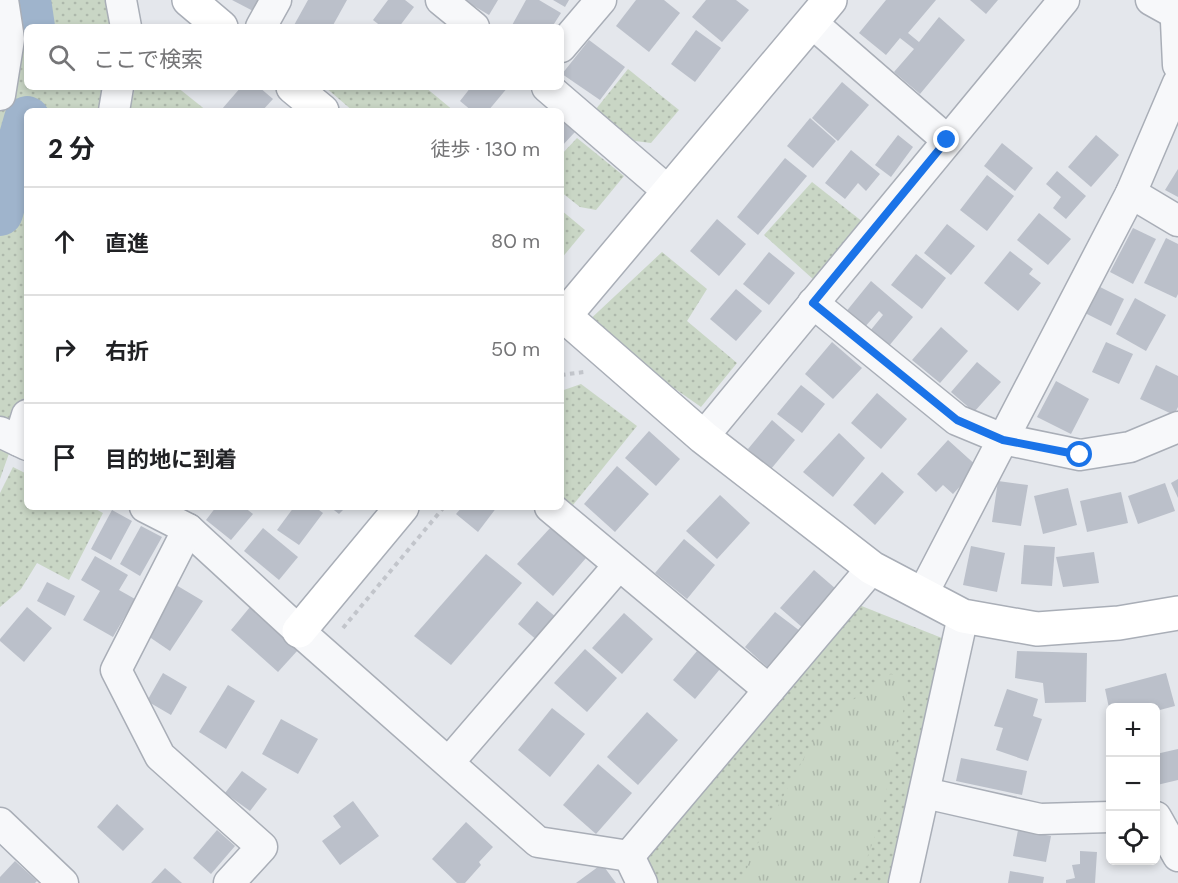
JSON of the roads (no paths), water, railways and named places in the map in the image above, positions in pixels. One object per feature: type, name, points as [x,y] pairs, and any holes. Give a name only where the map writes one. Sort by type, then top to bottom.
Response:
[{"type":"street","points":[[0,95],[9,39],[3,0]]},
{"type":"street","points":[[121,0],[125,24]]},
{"type":"street","points":[[189,0],[217,24]]},
{"type":"street","points":[[263,24],[276,0]]},
{"type":"street","points":[[441,0],[470,24]]},
{"type":"street","points":[[564,43],[601,0]]},
{"type":"street","points":[[703,437],[1064,0]]},
{"type":"street","points":[[1151,0],[1177,10],[1178,66]]},
{"type":"street","points":[[564,314],[821,11],[947,140]]},
{"type":"street","points":[[922,595],[1131,193],[1178,83]]},
{"type":"street","points":[[114,108],[118,90]]},
{"type":"street","points":[[550,90],[668,191]]},
{"type":"street","points":[[1131,193],[1178,221]]},
{"type":"street","points":[[813,303],[957,420],[1003,440],[1080,455],[1130,447],[1178,427]]},
{"type":"street","points":[[564,318],[703,437],[872,568],[963,616],[1037,629],[1119,623],[1178,613]]},
{"type":"street","points":[[152,510],[188,529],[299,631],[538,842],[629,856]]},
{"type":"street","points":[[299,631],[400,510]]},
{"type":"street","points":[[554,510],[769,690]]},
{"type":"street","points":[[188,529],[116,670],[160,756],[262,847],[229,883]]},
{"type":"street","points":[[448,762],[619,565]]},
{"type":"street","points":[[629,856],[872,568]]},
{"type":"street","points":[[904,883],[963,616]]},
{"type":"street","points":[[925,793],[1040,819],[1106,817]]},
{"type":"street","points":[[1160,815],[1178,811]]},
{"type":"street","points":[[0,823],[63,883]]},
{"type":"street","points":[[1160,825],[1178,856]]},
{"type":"street","points":[[629,856],[642,883]]},
{"type":"waterway","points":[[28,0],[32,24]]},
{"type":"waterway","points":[[0,213],[24,129]]}]
